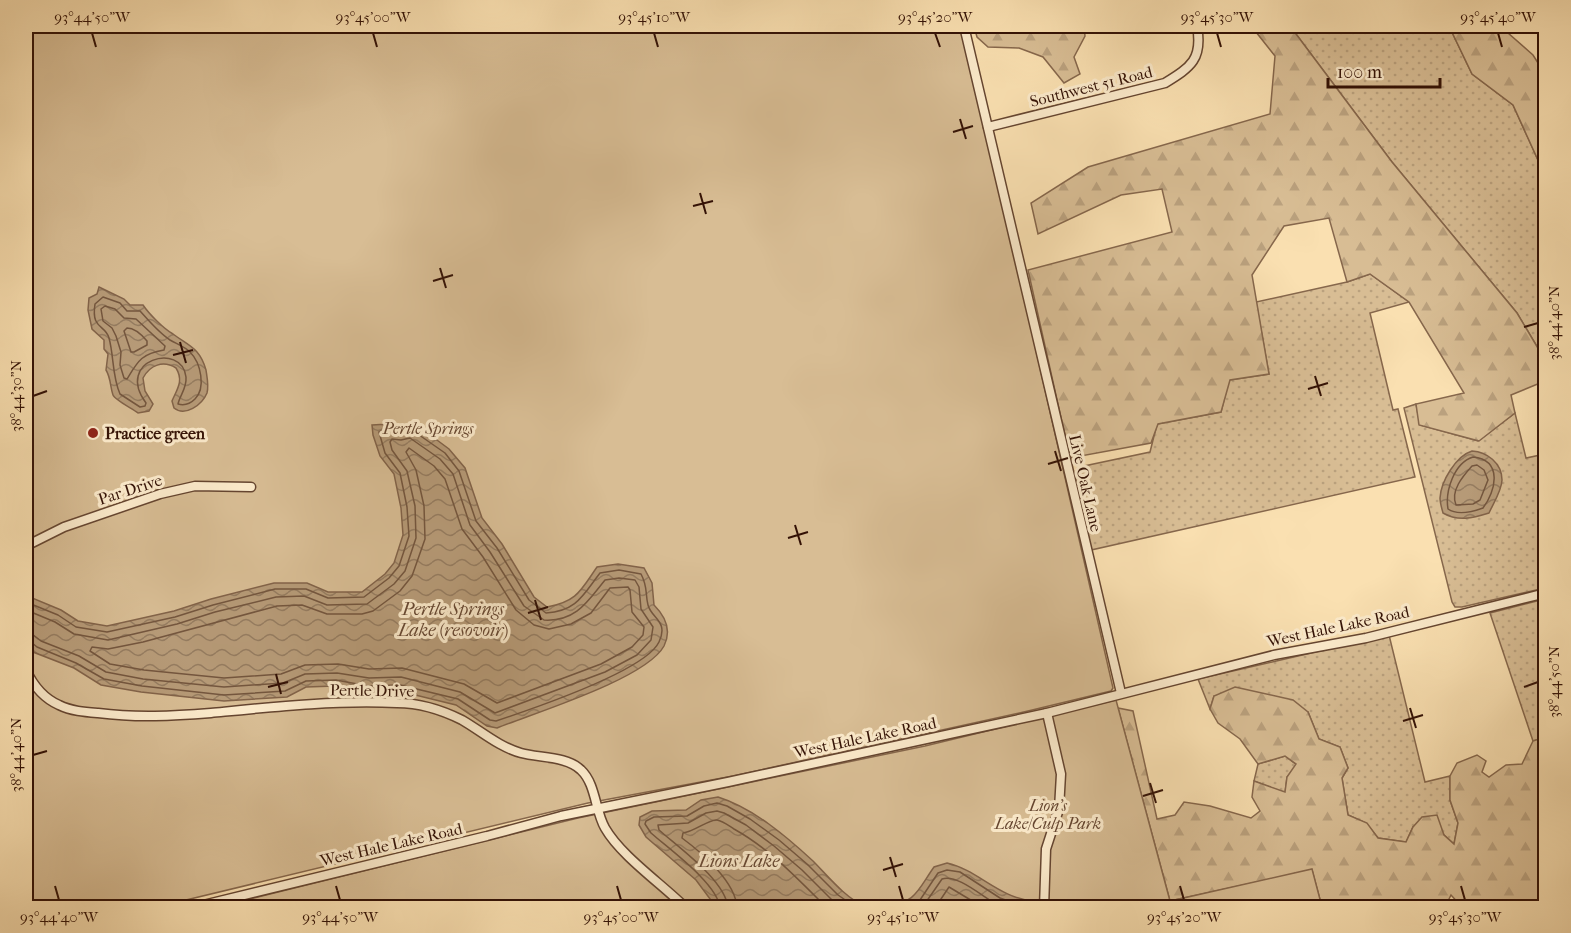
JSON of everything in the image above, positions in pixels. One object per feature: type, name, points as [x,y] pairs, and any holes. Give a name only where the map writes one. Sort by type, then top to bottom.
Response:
[{"type":"street","points":[[964,26],[988,127]]},
{"type":"street","name":"Southwest 51 Road","points":[[988,127],[1165,83],[1184,71],[1197,56],[1197,26]]},
{"type":"street","name":"Live Oak Lane","points":[[988,127],[1121,693]]},
{"type":"street","name":"Par Drive","points":[[26,546],[64,527],[160,494],[195,486],[251,487]]},
{"type":"street","name":"West Hale Lake Road","points":[[191,908],[561,816],[1047,713],[1274,655],[1366,639],[1545,593]]},
{"type":"street","name":"Pertle Drive","points":[[26,670],[38,690],[47,699],[60,706],[83,712],[129,717],[178,716],[347,703],[399,703],[425,706],[460,719],[507,748],[520,753],[570,763],[581,770],[587,778],[606,831],[632,859],[686,908]]},
{"type":"street","points":[[1044,908],[1046,849],[1059,809],[1061,783],[1047,713]]},
{"type":"green space","name":"Pertle Springs","points":[[26,26],[962,26],[1113,688],[1111,691],[1028,711],[733,776],[588,803],[157,907],[26,907]]},
{"type":"green space","points":[[974,26],[1084,26],[1085,36],[1074,57],[1080,74],[1064,83],[1043,57],[1019,48],[988,47],[977,37]]},
{"type":"green space","points":[[1258,26],[1290,26],[1392,162],[1517,313],[1545,360],[1545,381],[1511,395],[1515,413],[1479,441],[1419,425],[1416,404],[1464,393],[1409,302],[1370,274],[1347,282],[1329,218],[1284,226],[1252,275],[1269,374],[1230,380],[1221,412],[1158,424],[1151,443],[1070,458],[1028,270],[1172,232],[1162,189],[1121,195],[1038,234],[1031,203],[1088,167],[1270,114],[1275,56],[1256,32]]},
{"type":"green space","points":[[1290,26],[1449,26],[1472,74],[1513,105],[1542,169],[1545,189],[1545,213],[1540,227],[1546,235],[1545,360],[1517,313],[1392,162]]},
{"type":"green space","points":[[1449,26],[1500,26],[1533,55],[1545,74],[1545,189],[1542,169],[1513,105],[1472,74]]},
{"type":"green space","points":[[1370,274],[1409,302],[1370,313],[1393,410],[1398,409],[1415,477],[1091,550],[1075,478],[1076,471],[1084,466],[1150,452],[1157,424],[1221,412],[1229,380],[1269,374],[1256,302],[1347,282]]},
{"type":"green space","points":[[1416,404],[1420,425],[1478,441],[1515,413],[1526,458],[1545,454],[1545,588],[1455,607],[1404,408]]},
{"type":"green space","points":[[1545,599],[1545,737],[1533,741],[1490,613]]},
{"type":"green space","points":[[1389,635],[1425,782],[1450,776],[1450,800],[1458,823],[1454,844],[1444,835],[1413,827],[1406,842],[1378,838],[1366,823],[1348,815],[1342,778],[1348,768],[1340,747],[1319,739],[1308,712],[1214,696],[1210,709],[1198,679]]},
{"type":"green space","points":[[1235,687],[1293,700],[1308,712],[1319,739],[1340,747],[1348,768],[1342,778],[1348,815],[1367,823],[1378,838],[1406,842],[1413,827],[1422,817],[1437,815],[1444,835],[1454,844],[1458,823],[1450,800],[1450,776],[1457,763],[1477,755],[1486,761],[1482,772],[1489,777],[1506,765],[1522,764],[1533,741],[1545,737],[1545,907],[1462,907],[1451,895],[1445,907],[1322,907],[1312,870],[1170,901],[1118,708],[1133,711],[1157,819],[1175,815],[1184,802],[1210,806],[1251,818],[1260,811],[1252,797],[1254,781],[1285,792],[1287,777],[1296,764],[1285,756],[1258,764],[1240,739],[1218,723],[1210,709],[1214,696]]},
{"type":"green space","name":"Lion's Lake/Culp Park","points":[[1116,700],[1170,901],[1312,869],[1322,907],[225,908],[225,905],[578,818],[925,746]]},
{"type":"green space","points":[[1285,756],[1297,765],[1287,777],[1285,793],[1254,781],[1258,764]]},
{"type":"water","points":[[99,287],[124,299],[130,305],[143,305],[169,332],[197,352],[204,363],[208,384],[205,397],[197,405],[183,411],[174,408],[172,401],[179,385],[179,377],[176,368],[166,364],[153,367],[143,378],[145,391],[153,404],[149,411],[138,413],[114,397],[106,370],[108,354],[104,349],[104,340],[92,329],[88,310],[89,298],[97,294]]},
{"type":"water","name":"Pertle Springs Lake (resovoir)","points":[[414,423],[449,449],[465,468],[482,518],[502,544],[534,597],[547,607],[565,602],[577,594],[597,567],[618,564],[644,568],[652,583],[654,605],[664,619],[667,629],[664,646],[653,658],[636,671],[588,694],[497,728],[487,726],[456,705],[399,691],[368,692],[335,686],[306,687],[287,697],[224,701],[101,685],[74,668],[33,652],[26,644],[26,600],[30,597],[61,610],[78,621],[107,626],[174,611],[274,583],[307,583],[328,592],[362,592],[385,574],[394,563],[403,535],[401,508],[394,474],[380,456],[372,425]]},
{"type":"water","points":[[1472,451],[1493,460],[1501,474],[1501,488],[1489,513],[1454,518],[1443,513],[1440,502],[1441,491],[1450,470],[1460,458]]},
{"type":"water","name":"Lions Lake","points":[[718,797],[756,815],[803,852],[844,892],[858,903],[870,907],[716,907],[696,880],[646,837],[639,825],[640,817],[652,811],[686,810],[701,800]]},
{"type":"water","points":[[947,863],[969,871],[1010,895],[1033,901],[1033,907],[885,907],[896,905],[910,898],[934,867]]},
{"type":"place","name":"Practice green","points":[[93,433]]}]
